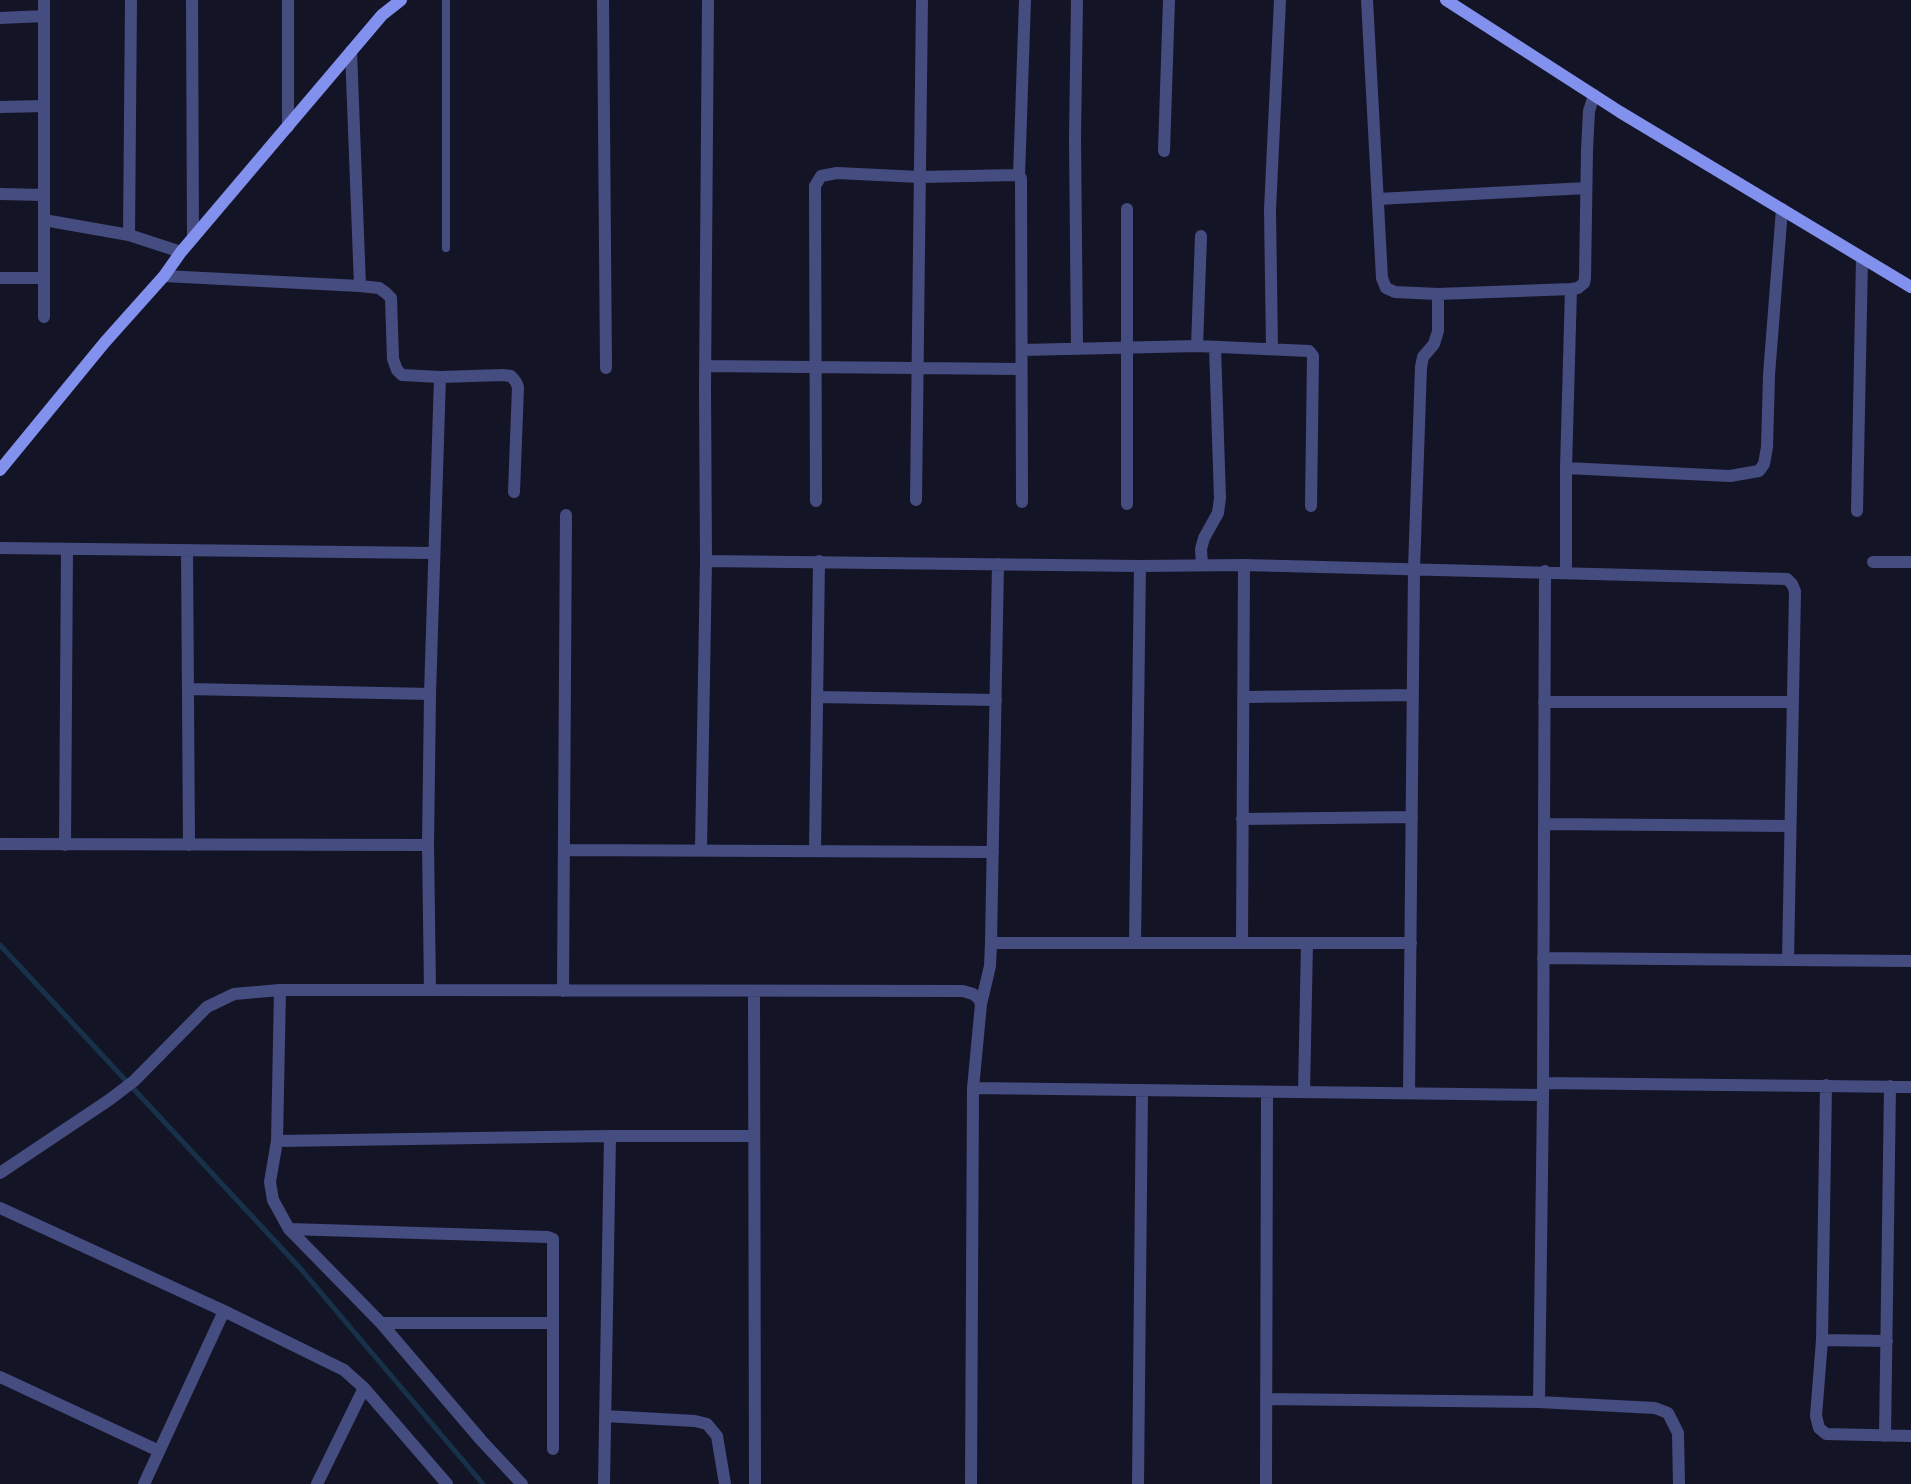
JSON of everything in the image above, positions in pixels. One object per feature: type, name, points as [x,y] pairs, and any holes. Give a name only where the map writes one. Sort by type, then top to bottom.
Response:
[{"type":"street","points":[[44,0],[44,317]]},
{"type":"street","points":[[129,235],[131,0]]},
{"type":"street","points":[[192,0],[193,238]]},
{"type":"street","points":[[288,0],[288,127]]},
{"type":"street","points":[[0,470],[351,51],[382,15],[400,0]]},
{"type":"street","points":[[603,0],[606,368]]},
{"type":"street","points":[[701,849],[706,561],[708,0]]},
{"type":"street","points":[[916,500],[922,0]]},
{"type":"street","points":[[1022,502],[1023,181],[1019,176],[1025,0]]},
{"type":"street","points":[[1077,0],[1075,137],[1077,348]]},
{"type":"street","points":[[1164,151],[1169,0]]},
{"type":"street","points":[[1272,349],[1270,210],[1280,0]]},
{"type":"street","points":[[1367,0],[1382,278],[1386,288],[1402,293],[1438,294],[1571,289],[1578,288],[1584,283],[1589,111],[1594,95]]},
{"type":"street","points":[[1446,0],[1594,95],[1911,287]]},
{"type":"street","points":[[0,18],[44,16]]},
{"type":"street","points":[[351,51],[360,286]]},
{"type":"street","points":[[0,107],[44,106]]},
{"type":"street","points":[[816,501],[815,186],[821,176],[837,173],[920,177],[1019,176]]},
{"type":"street","points":[[1378,199],[1586,188]]},
{"type":"street","points":[[0,195],[44,195]]},
{"type":"street","points":[[1127,209],[1128,504]]},
{"type":"street","points":[[1566,468],[1730,476],[1759,471],[1764,464],[1767,447],[1769,375],[1782,209]]},
{"type":"street","points":[[44,220],[129,235],[181,252]]},
{"type":"street","points":[[1197,346],[1201,236]]},
{"type":"street","points":[[1857,511],[1862,258]]},
{"type":"street","points":[[164,276],[379,288],[391,298],[393,359],[402,375],[440,377],[503,375],[511,376],[516,382],[518,387],[514,492]]},
{"type":"street","points":[[0,278],[44,278]]},
{"type":"street","points":[[1566,572],[1566,468],[1571,289]]},
{"type":"street","points":[[1409,1094],[1414,568],[1421,367],[1423,357],[1434,344],[1438,331],[1438,294]]},
{"type":"street","points":[[1022,350],[1197,346],[1309,351],[1313,356],[1311,506]]},
{"type":"street","points":[[1202,564],[1201,549],[1204,538],[1218,513],[1220,498],[1215,347]]},
{"type":"street","points":[[705,366],[1022,369]]},
{"type":"street","points":[[430,990],[428,845],[430,694],[440,377]]},
{"type":"street","points":[[563,991],[567,515]]},
{"type":"street","points":[[0,548],[434,553]]},
{"type":"street","points":[[65,845],[67,549]]},
{"type":"street","points":[[187,550],[189,845]]},
{"type":"street","points":[[706,561],[1140,566],[1202,564],[1787,579],[1794,591],[1788,960]]},
{"type":"street","points":[[815,850],[819,561]]},
{"type":"street","points":[[1873,562],[1911,562]]},
{"type":"street","points":[[971,1484],[973,1088],[981,1005],[990,966],[992,943],[998,564]]},
{"type":"street","points":[[1242,943],[1244,565]]},
{"type":"street","points":[[1135,943],[1140,566]]},
{"type":"street","points":[[1539,1402],[1545,572]]},
{"type":"street","points":[[188,689],[430,694]]},
{"type":"street","points":[[1243,697],[1413,695]]},
{"type":"street","points":[[817,697],[996,700]]},
{"type":"street","points":[[1544,702],[1792,702]]},
{"type":"street","points":[[1242,819],[1412,817]]},
{"type":"street","points":[[1544,824],[1790,826]]},
{"type":"street","points":[[0,844],[428,845]]},
{"type":"street","points":[[564,850],[993,852]]},
{"type":"street","points":[[992,943],[1411,943]]},
{"type":"street","points":[[1304,1092],[1307,943]]},
{"type":"street","points":[[1543,958],[1911,961]]},
{"type":"street","points":[[280,990],[277,1141],[270,1182],[273,1200],[289,1229],[381,1323],[481,1440],[522,1484]]},
{"type":"street","points":[[0,1173],[109,1100],[134,1080],[207,1007],[234,994],[280,990],[963,991],[974,994],[981,1005]]},
{"type":"street","points":[[754,992],[755,1484]]},
{"type":"street","points":[[1826,1086],[1822,1340],[1816,1416],[1819,1428],[1826,1434],[1911,1436]]},
{"type":"street","points":[[1885,1436],[1890,1086]]},
{"type":"street","points":[[973,1088],[1409,1094],[1543,1089],[1911,1087]]},
{"type":"street","points":[[1138,1484],[1142,1090]]},
{"type":"street","points":[[1266,1484],[1267,1092]]},
{"type":"street","points":[[604,1484],[610,1136]]},
{"type":"street","points":[[277,1141],[754,1136]]},
{"type":"street","points":[[0,1208],[224,1311],[344,1370],[364,1388],[447,1484]]},
{"type":"street","points":[[289,1229],[551,1238],[554,1242],[553,1449]]},
{"type":"street","points":[[144,1484],[224,1311]]},
{"type":"street","points":[[381,1323],[553,1323]]},
{"type":"street","points":[[1822,1340],[1887,1341]]},
{"type":"street","points":[[0,1377],[159,1451]]},
{"type":"street","points":[[317,1484],[364,1388]]},
{"type":"street","points":[[1266,1399],[1539,1402],[1655,1408],[1668,1413],[1678,1433],[1679,1484]]},
{"type":"street","points":[[605,1416],[694,1421],[707,1424],[717,1436],[724,1484]]},
{"type":"lane","points":[[446,0],[446,248]]},
{"type":"waterway","points":[[0,945],[300,1268],[483,1484]]}]
